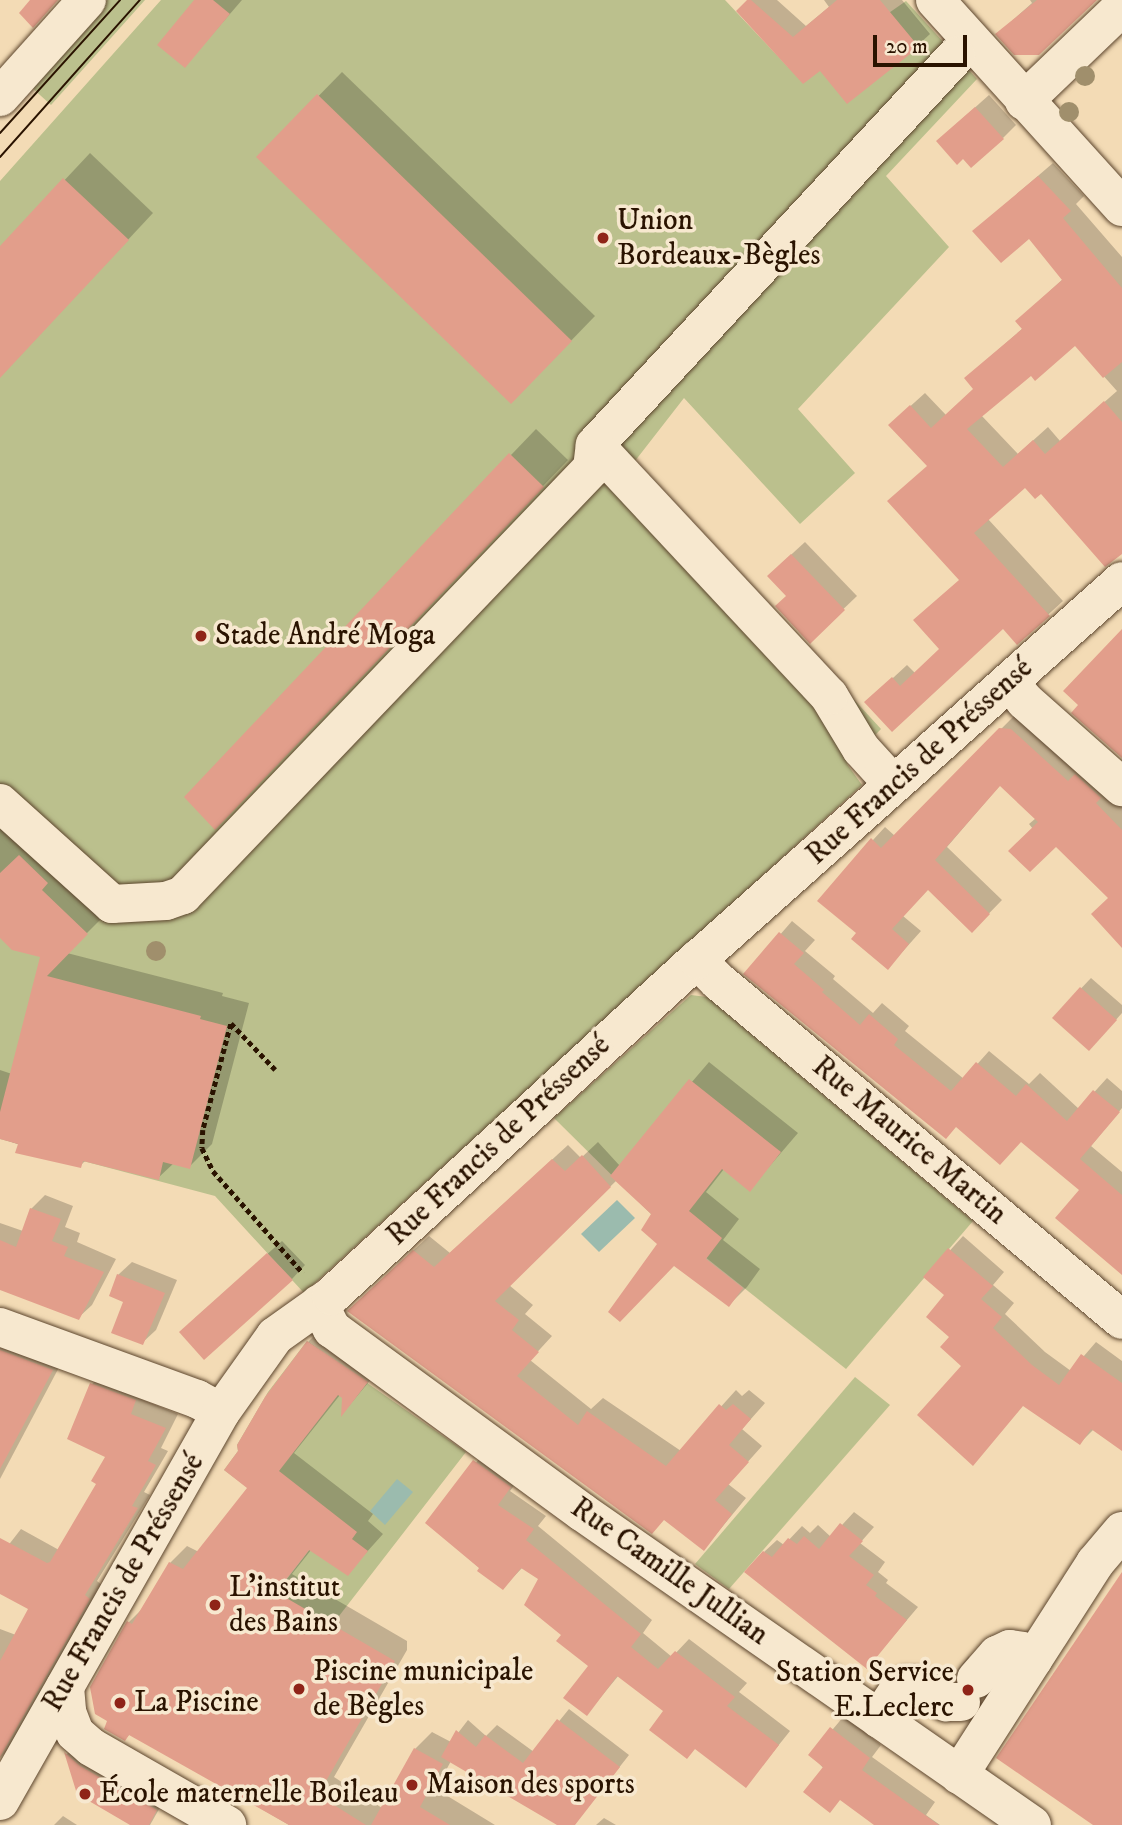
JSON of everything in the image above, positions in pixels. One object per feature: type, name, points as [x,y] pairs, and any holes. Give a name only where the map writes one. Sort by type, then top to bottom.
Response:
[{"type":"street","points":[[0,97],[87,0]]},
{"type":"street","points":[[935,0],[1122,207]]},
{"type":"street","points":[[1024,101],[1122,7]]},
{"type":"street","points":[[0,803],[112,904],[166,901],[183,895],[592,468],[595,445],[956,56]]},
{"type":"street","points":[[595,445],[829,696],[861,749],[893,784]]},
{"type":"street","name":"Rue Francis de Préssensé","points":[[0,1801],[221,1412],[312,1289],[697,960],[1122,581]]},
{"type":"street","points":[[1010,682],[1025,701],[1122,787]]},
{"type":"street","name":"Rue Maurice Martin","points":[[697,960],[718,981],[1122,1320]]},
{"type":"street","name":"Rue Camille Jullian","points":[[312,1289],[332,1329],[582,1512],[1032,1825]]},
{"type":"street","points":[[0,1327],[197,1399],[221,1412]]},
{"type":"street","points":[[959,1775],[1095,1563],[1122,1531]]},
{"type":"street","points":[[879,1719],[897,1692],[906,1686],[920,1686],[946,1702],[969,1690],[997,1655],[1010,1649],[1022,1651],[1033,1659]]},
{"type":"street","points":[[65,1687],[67,1712],[75,1734],[91,1747],[227,1825]]},
{"type":"path","points":[[275,1070],[231,1024],[203,1130],[202,1148],[213,1171],[312,1289]]},
{"type":"green space","points":[[107,0],[145,0],[51,105],[30,86]]},
{"type":"green space","points":[[161,0],[725,0],[788,67],[873,24],[906,1],[977,79],[886,176],[949,247],[798,409],[855,473],[800,524],[684,398],[635,461],[881,729],[847,764],[862,785],[304,1293],[215,1196],[0,1139],[0,181]]},
{"type":"green space","points":[[691,995],[707,997],[973,1221],[846,1369],[651,1214],[554,1118]]},
{"type":"green space","points":[[307,1341],[466,1452],[322,1638],[266,1606],[317,1540],[224,1470],[238,1451],[237,1445],[268,1392]]},
{"type":"green space","points":[[855,1377],[890,1405],[729,1589],[695,1564]]},
{"type":"shaded area","points":[[617,1200],[635,1218],[599,1252],[581,1234]]},
{"type":"shaded area","points":[[397,1479],[413,1492],[385,1525],[370,1511]]},
{"type":"building","points":[[30,0],[58,0],[33,28],[19,13]]},
{"type":"building","points":[[194,0],[213,0],[230,14],[185,68],[157,45]]},
{"type":"building","points":[[747,0],[751,0],[793,37],[837,0],[880,0],[919,47],[847,104],[820,71],[803,84],[736,11]]},
{"type":"building","points":[[1037,0],[1097,0],[1039,55],[1014,55],[995,34]]},
{"type":"building","points":[[317,94],[572,341],[511,404],[256,157]]},
{"type":"building","points":[[975,107],[1004,139],[971,168],[963,159],[957,165],[936,141]]},
{"type":"building","points":[[1038,176],[1071,211],[1063,218],[1122,288],[1122,362],[1103,378],[1075,346],[1035,381],[1031,376],[967,429],[1003,467],[1033,440],[1045,454],[1104,401],[1122,422],[1122,554],[1105,567],[1041,494],[1035,499],[1025,488],[974,533],[1050,616],[1017,645],[1003,629],[892,732],[864,702],[892,677],[900,686],[939,649],[913,620],[959,580],[887,501],[927,466],[888,425],[910,405],[931,428],[973,389],[964,378],[1022,329],[1015,321],[1062,280],[1029,239],[1001,263],[972,231]]},
{"type":"building","points":[[63,178],[129,240],[0,378],[0,246]]},
{"type":"building","points":[[509,453],[544,487],[215,830],[184,797]]},
{"type":"building","points":[[791,554],[845,610],[810,644],[775,606],[786,596],[767,576]]},
{"type":"building","points":[[1122,629],[1122,758],[1071,713],[1078,705],[1063,691]]},
{"type":"building","points":[[999,728],[1011,729],[1068,781],[1075,774],[1101,798],[1096,803],[1122,830],[1122,948],[1091,914],[1108,898],[1056,847],[1030,872],[1008,851],[1038,822],[1000,786],[935,860],[990,914],[972,933],[928,890],[892,929],[909,944],[888,970],[851,939],[856,933],[817,901],[871,838],[881,848]]},
{"type":"building","points":[[19,855],[48,883],[42,890],[88,934],[47,976],[201,1016],[200,1019],[227,1026],[190,1169],[163,1162],[159,1180],[83,1161],[81,1168],[15,1153],[18,1144],[0,1139],[0,1112],[40,957],[12,950],[0,938],[0,873]]},
{"type":"building","points":[[779,932],[804,953],[794,964],[824,990],[822,992],[860,1025],[869,1014],[898,1039],[894,1045],[951,1091],[976,1062],[1016,1096],[1026,1084],[1067,1121],[1093,1090],[1120,1112],[1080,1159],[1122,1195],[1122,1275],[1055,1218],[1079,1190],[1021,1142],[1000,1165],[956,1127],[946,1139],[743,974]]},
{"type":"building","points":[[1080,987],[1117,1020],[1089,1051],[1052,1018]]},
{"type":"building","points":[[689,1079],[781,1152],[750,1192],[722,1169],[689,1211],[722,1238],[706,1259],[743,1288],[729,1307],[674,1266],[620,1322],[608,1312],[657,1244],[641,1230],[651,1214],[610,1176]]},
{"type":"building","points":[[582,1155],[611,1187],[495,1301],[519,1320],[512,1330],[539,1352],[517,1376],[578,1425],[587,1411],[666,1466],[719,1404],[726,1410],[733,1404],[751,1419],[729,1445],[749,1462],[715,1500],[732,1514],[704,1551],[664,1520],[652,1534],[347,1311],[413,1250],[434,1267],[552,1159],[565,1171]]},
{"type":"building","points":[[30,1208],[61,1219],[52,1241],[68,1247],[64,1256],[104,1272],[79,1320],[0,1290],[0,1240],[16,1247]]},
{"type":"building","points":[[948,1248],[993,1286],[981,1299],[1002,1317],[993,1328],[1032,1365],[1059,1385],[1081,1354],[1122,1383],[1122,1451],[1091,1429],[1080,1445],[1023,1406],[973,1466],[917,1415],[961,1366],[940,1347],[949,1337],[926,1317],[944,1295],[923,1277]]},
{"type":"building","points":[[267,1253],[293,1280],[204,1360],[179,1332]]},
{"type":"building","points":[[117,1274],[165,1293],[143,1345],[111,1333],[123,1302],[109,1296]]},
{"type":"building","points":[[307,1341],[368,1382],[341,1417],[342,1398],[338,1395],[279,1471],[357,1532],[352,1539],[368,1551],[348,1576],[309,1550],[276,1592],[395,1661],[318,1795],[366,1825],[289,1825],[129,1735],[125,1741],[104,1729],[107,1721],[95,1714],[90,1687],[127,1621],[132,1624],[169,1562],[183,1569],[247,1488],[224,1470],[238,1451],[237,1445],[265,1397]]},
{"type":"building","points":[[0,1350],[53,1370],[0,1469]]},
{"type":"building","points":[[90,1383],[136,1400],[131,1414],[166,1428],[148,1461],[156,1465],[132,1506],[138,1508],[85,1595],[90,1599],[0,1757],[0,1661],[28,1609],[0,1594],[0,1538],[47,1563],[50,1562],[96,1484],[91,1481],[105,1457],[67,1439]]},
{"type":"building","points":[[473,1460],[511,1487],[498,1505],[534,1529],[526,1540],[641,1634],[631,1647],[658,1669],[675,1651],[735,1697],[727,1706],[779,1745],[746,1788],[695,1749],[687,1759],[649,1730],[663,1711],[617,1676],[587,1716],[563,1698],[588,1666],[556,1641],[561,1635],[524,1605],[538,1579],[521,1568],[503,1590],[477,1571],[479,1568],[425,1523]]},
{"type":"building","points":[[840,1523],[863,1541],[849,1556],[874,1575],[866,1585],[877,1593],[875,1596],[907,1620],[867,1669],[744,1572],[763,1551],[772,1557],[788,1538],[797,1544],[804,1536],[819,1549]]},
{"type":"building","points":[[1122,1572],[1122,1825],[1093,1825],[996,1758]]},
{"type":"building","points":[[557,1719],[620,1767],[575,1825],[557,1825],[441,1757],[456,1730],[476,1747],[485,1735],[523,1763]]},
{"type":"building","points":[[830,1727],[870,1758],[862,1770],[939,1825],[874,1825],[840,1800],[830,1813],[803,1792],[823,1767],[808,1755]]},
{"type":"building","points":[[414,1748],[443,1764],[420,1807],[450,1825],[371,1825]]},
{"type":"building","points":[[64,1752],[80,1766],[157,1810],[149,1825],[130,1825],[77,1794]]},
{"type":"tram line","points":[[0,133],[120,0]]},
{"type":"tram line","points":[[0,157],[140,0]]},
{"type":"place","name":"Union Bordeaux-Bègles","points":[[603,238]]},
{"type":"place","name":"Stade André Moga","points":[[201,636]]},
{"type":"place","name":"L'institut des Bains","points":[[215,1605]]},
{"type":"place","name":"Piscine municipale de Bègles","points":[[299,1689]]},
{"type":"place","name":"Station Service E.Leclerc","points":[[968,1690]]},
{"type":"place","name":"La Piscine","points":[[120,1703]]},
{"type":"place","name":"Maison des sports","points":[[412,1785]]},
{"type":"place","name":"École maternelle Boileau","points":[[85,1794]]}]
